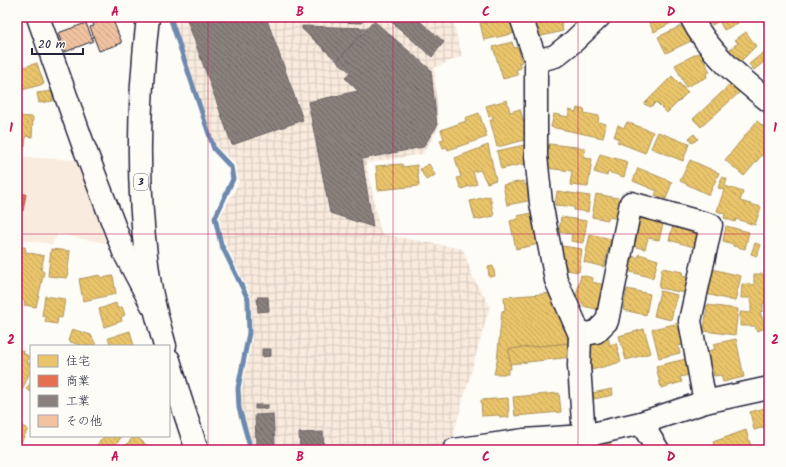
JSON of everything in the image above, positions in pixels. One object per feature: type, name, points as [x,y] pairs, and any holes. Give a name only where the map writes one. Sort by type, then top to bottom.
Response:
[{"type":"main road","points":[[38,17],[84,147],[124,252],[155,312]]},
{"type":"main road","name":"3","points":[[148,17],[141,102],[140,161],[142,221],[155,312],[165,345]]},
{"type":"main road","points":[[521,17],[536,60],[536,156],[541,203],[556,280],[580,335],[579,366],[584,436]]},
{"type":"main road","points":[[536,60],[555,56],[599,17]]},
{"type":"main road","points":[[691,17],[710,47],[741,78],[769,101]]},
{"type":"main road","points":[[580,335],[596,332],[607,321],[631,202],[711,225],[690,321],[704,402]]},
{"type":"main road","points":[[170,363],[198,450]]},
{"type":"main road","points":[[454,450],[524,440],[584,436],[641,423],[704,402],[769,388]]},
{"type":"main road","points":[[641,423],[658,450]]},
{"type":"shaded area","points":[[172,17],[452,17],[462,56],[434,68],[439,127],[423,154],[366,163],[381,234],[463,249],[473,278],[490,306],[455,428],[454,443],[422,450],[254,450],[240,398],[252,340],[252,298],[222,236],[220,217],[239,182],[235,163],[216,146]]},
{"type":"shaded area","points":[[17,157],[78,160],[106,243],[58,234],[52,244],[17,239]]},
{"type":"building: 住宅","points":[[513,17],[516,33],[484,40],[480,23]]},
{"type":"building: 住宅","points":[[531,17],[560,17],[563,31],[538,37]]},
{"type":"building: 住宅","points":[[646,17],[682,17],[654,32]]},
{"type":"building: 住宅","points":[[708,17],[735,17],[738,23],[724,30],[719,21],[712,25]]},
{"type":"building: 住宅","points":[[765,17],[769,17],[769,25],[764,25]]},
{"type":"building: 住宅","points":[[683,25],[691,41],[666,53],[658,37]]},
{"type":"building: 住宅","points":[[746,32],[756,46],[739,63],[726,52],[738,43],[735,40]]},
{"type":"building: 住宅","points":[[512,42],[514,48],[518,47],[522,62],[519,63],[521,68],[516,70],[518,75],[503,79],[493,47]]},
{"type":"building: 住宅","points":[[700,52],[710,72],[706,74],[707,77],[686,87],[675,65]]},
{"type":"building: 住宅","points":[[764,52],[769,58],[754,70],[749,64]]},
{"type":"building: 住宅","points":[[37,63],[44,84],[22,90],[20,83],[17,84],[17,69]]},
{"type":"building: 住宅","points":[[672,76],[688,92],[667,113],[656,102],[651,107],[644,104]]},
{"type":"building: 住宅","points":[[733,82],[741,91],[701,127],[693,119]]},
{"type":"building: 住宅","points":[[52,91],[53,101],[39,103],[37,93]]},
{"type":"building: 住宅","points":[[507,100],[510,112],[520,109],[529,139],[497,147],[490,120],[494,120],[492,116],[489,117],[486,106]]},
{"type":"building: 住宅","points":[[577,108],[585,110],[584,113],[599,116],[598,122],[606,124],[603,138],[551,127],[554,114],[568,117],[569,110],[576,112]]},
{"type":"building: 住宅","points":[[479,113],[487,137],[448,150],[447,147],[443,148],[440,140],[444,139],[441,130],[466,121],[465,118]]},
{"type":"building: 住宅","points":[[17,116],[33,117],[32,137],[26,136],[25,146],[17,146]]},
{"type":"building: 住宅","points":[[757,121],[769,131],[769,147],[744,176],[725,160]]},
{"type":"building: 住宅","points":[[627,122],[653,132],[645,153],[617,142],[619,139],[614,137],[618,125],[624,128]]},
{"type":"building: 住宅","points":[[658,132],[689,144],[683,161],[651,148]]},
{"type":"building: 住宅","points":[[694,134],[698,139],[692,143],[689,138]]},
{"type":"building: 住宅","points":[[549,144],[585,148],[584,158],[592,159],[588,187],[570,185],[572,171],[545,168]]},
{"type":"building: 住宅","points":[[488,145],[496,180],[487,183],[480,170],[473,172],[477,184],[461,189],[457,178],[461,177],[455,158]]},
{"type":"building: 住宅","points":[[524,145],[528,163],[501,169],[497,151]]},
{"type":"building: 住宅","points":[[600,154],[628,162],[624,177],[608,172],[607,176],[594,172]]},
{"type":"building: 住宅","points":[[690,160],[719,173],[709,195],[680,181]]},
{"type":"building: 住宅","points":[[402,164],[403,167],[417,165],[419,186],[378,190],[376,166]]},
{"type":"building: 住宅","points":[[429,164],[435,175],[426,180],[420,169]]},
{"type":"building: 住宅","points":[[638,168],[672,182],[666,199],[655,195],[657,191],[633,181]]},
{"type":"building: 住宅","points":[[722,177],[727,179],[725,186],[743,192],[740,201],[761,207],[755,225],[736,219],[735,222],[724,218],[725,214],[717,211],[724,190],[718,188]]},
{"type":"building: 住宅","points":[[523,181],[524,185],[527,184],[529,193],[531,193],[533,200],[507,205],[503,185]]},
{"type":"building: 住宅","points":[[557,191],[590,196],[588,212],[574,210],[574,207],[555,205]]},
{"type":"building: 住宅","points":[[596,194],[623,199],[619,219],[609,217],[608,220],[592,217]]},
{"type":"building: 住宅","points":[[490,196],[494,216],[475,220],[470,201]]},
{"type":"building: 住宅","points":[[532,213],[539,244],[516,249],[510,221],[518,219],[517,216]]},
{"type":"building: 住宅","points":[[646,216],[664,220],[659,240],[648,238],[645,249],[632,246],[640,218],[645,220]]},
{"type":"building: 住宅","points":[[561,217],[587,221],[583,243],[571,241],[572,234],[559,232]]},
{"type":"building: 住宅","points":[[674,222],[697,229],[694,247],[669,240]]},
{"type":"building: 住宅","points":[[726,226],[749,232],[745,249],[733,246],[733,244],[723,241]]},
{"type":"building: 住宅","points":[[590,234],[611,239],[604,267],[584,262]]},
{"type":"building: 住宅","points":[[755,243],[761,245],[757,256],[751,254]]},
{"type":"building: 住宅","points":[[562,246],[582,249],[579,272],[566,270],[567,266],[560,265]]},
{"type":"building: 住宅","points":[[17,247],[25,247],[26,252],[44,256],[41,270],[44,272],[36,307],[24,305],[25,301],[17,299]]},
{"type":"building: 住宅","points":[[51,249],[70,251],[67,278],[48,276]]},
{"type":"building: 住宅","points":[[639,254],[658,260],[653,278],[627,271],[632,256],[638,258]]},
{"type":"building: 住宅","points":[[493,266],[495,276],[489,277],[488,267]]},
{"type":"building: 住宅","points":[[662,268],[683,272],[682,276],[688,277],[685,293],[659,288]]},
{"type":"building: 住宅","points":[[712,269],[741,276],[735,301],[706,294]]},
{"type":"building: 住宅","points":[[754,274],[769,274],[769,303],[763,303],[763,311],[760,312],[766,328],[757,331],[755,326],[740,326],[740,312],[751,313],[751,298],[741,298],[742,284],[754,285]]},
{"type":"building: 住宅","points":[[100,275],[101,278],[113,276],[116,294],[83,301],[79,279]]},
{"type":"building: 住宅","points":[[581,275],[593,278],[592,282],[605,285],[600,310],[583,306],[583,303],[575,301]]},
{"type":"building: 住宅","points":[[627,289],[650,294],[646,315],[623,310]]},
{"type":"building: 住宅","points":[[660,291],[677,295],[671,320],[654,316]]},
{"type":"building: 住宅","points":[[554,293],[568,323],[570,343],[509,349],[511,369],[508,369],[508,374],[494,374],[497,361],[502,311],[505,310],[504,297]]},
{"type":"building: 住宅","points":[[45,296],[65,299],[62,318],[58,317],[57,324],[45,322],[46,317],[42,316]]},
{"type":"building: 住宅","points":[[116,303],[117,308],[122,307],[125,315],[121,317],[122,321],[104,327],[99,309]]},
{"type":"building: 住宅","points":[[707,305],[738,309],[735,335],[704,331]]},
{"type":"building: 住宅","points":[[680,323],[684,345],[678,346],[680,353],[659,358],[652,329]]},
{"type":"building: 住宅","points":[[72,329],[91,335],[96,345],[79,345],[68,341]]},
{"type":"building: 住宅","points":[[644,329],[651,353],[626,360],[619,336]]},
{"type":"building: 住宅","points":[[130,331],[134,345],[111,345],[108,338]]},
{"type":"building: 住宅","points":[[608,337],[610,345],[616,343],[621,362],[592,370],[587,350],[591,349],[589,342]]},
{"type":"building: 住宅","points":[[736,339],[744,377],[723,382],[721,375],[714,376],[708,351],[715,349],[713,344]]},
{"type":"building: 住宅","points":[[570,343],[572,357],[510,364],[509,349]]},
{"type":"building: 住宅","points":[[17,348],[30,357],[27,362],[30,364],[30,372],[22,390],[18,388],[22,380],[17,377]]},
{"type":"building: 住宅","points":[[686,359],[690,375],[680,377],[682,382],[661,388],[656,366]]},
{"type":"building: 住宅","points":[[30,383],[30,391],[26,389]]},
{"type":"building: 住宅","points":[[612,389],[613,395],[594,399],[592,393]]},
{"type":"building: 住宅","points":[[559,393],[561,412],[515,416],[513,397]]},
{"type":"building: 住宅","points":[[508,398],[509,417],[500,418],[500,415],[482,416],[481,400]]},
{"type":"building: 住宅","points":[[769,407],[769,426],[754,430],[750,412]]},
{"type":"building: 住宅","points":[[17,424],[28,429],[18,448],[17,447]]},
{"type":"building: 住宅","points":[[746,430],[752,450],[699,450],[714,445],[713,442]]},
{"type":"building: 住宅","points":[[103,437],[121,437],[112,450],[98,450],[95,448]]},
{"type":"building: 住宅","points":[[133,437],[137,437],[152,450],[122,450]]},
{"type":"building: 住宅","points":[[610,442],[612,450],[599,450],[598,445]]},
{"type":"building: 商業","points":[[17,193],[26,194],[23,211],[17,210]]},
{"type":"building: 工業","points":[[186,17],[266,17],[303,120],[232,145]]},
{"type":"building: 工業","points":[[309,17],[362,17],[362,23],[309,21]]},
{"type":"building: 工業","points":[[386,17],[415,17],[444,42],[432,57]]},
{"type":"building: 工業","points":[[374,21],[431,70],[437,126],[423,147],[362,159],[373,227],[330,213],[308,102],[358,91],[345,78],[350,72],[337,61]]},
{"type":"building: 工業","points":[[302,26],[366,28],[337,61],[302,29]]},
{"type":"building: 工業","points":[[257,297],[268,297],[269,311],[258,312]]},
{"type":"building: 工業","points":[[262,349],[271,349],[271,356],[262,357]]},
{"type":"building: 工業","points":[[255,405],[268,405],[268,409],[255,409]]},
{"type":"building: 工業","points":[[273,414],[275,445],[256,446],[255,415]]},
{"type":"building: 工業","points":[[323,432],[324,450],[300,450],[299,433]]},
{"type":"building: その他","points":[[105,18],[106,20],[112,18],[122,43],[99,51],[90,27],[94,26],[93,23]]},
{"type":"building: その他","points":[[86,23],[93,41],[65,52],[58,33]]},
{"type":"waterway","points":[[171,20],[214,149],[231,167],[233,179],[215,218],[221,244],[248,299],[249,333],[238,388],[239,408],[251,450]]}]
